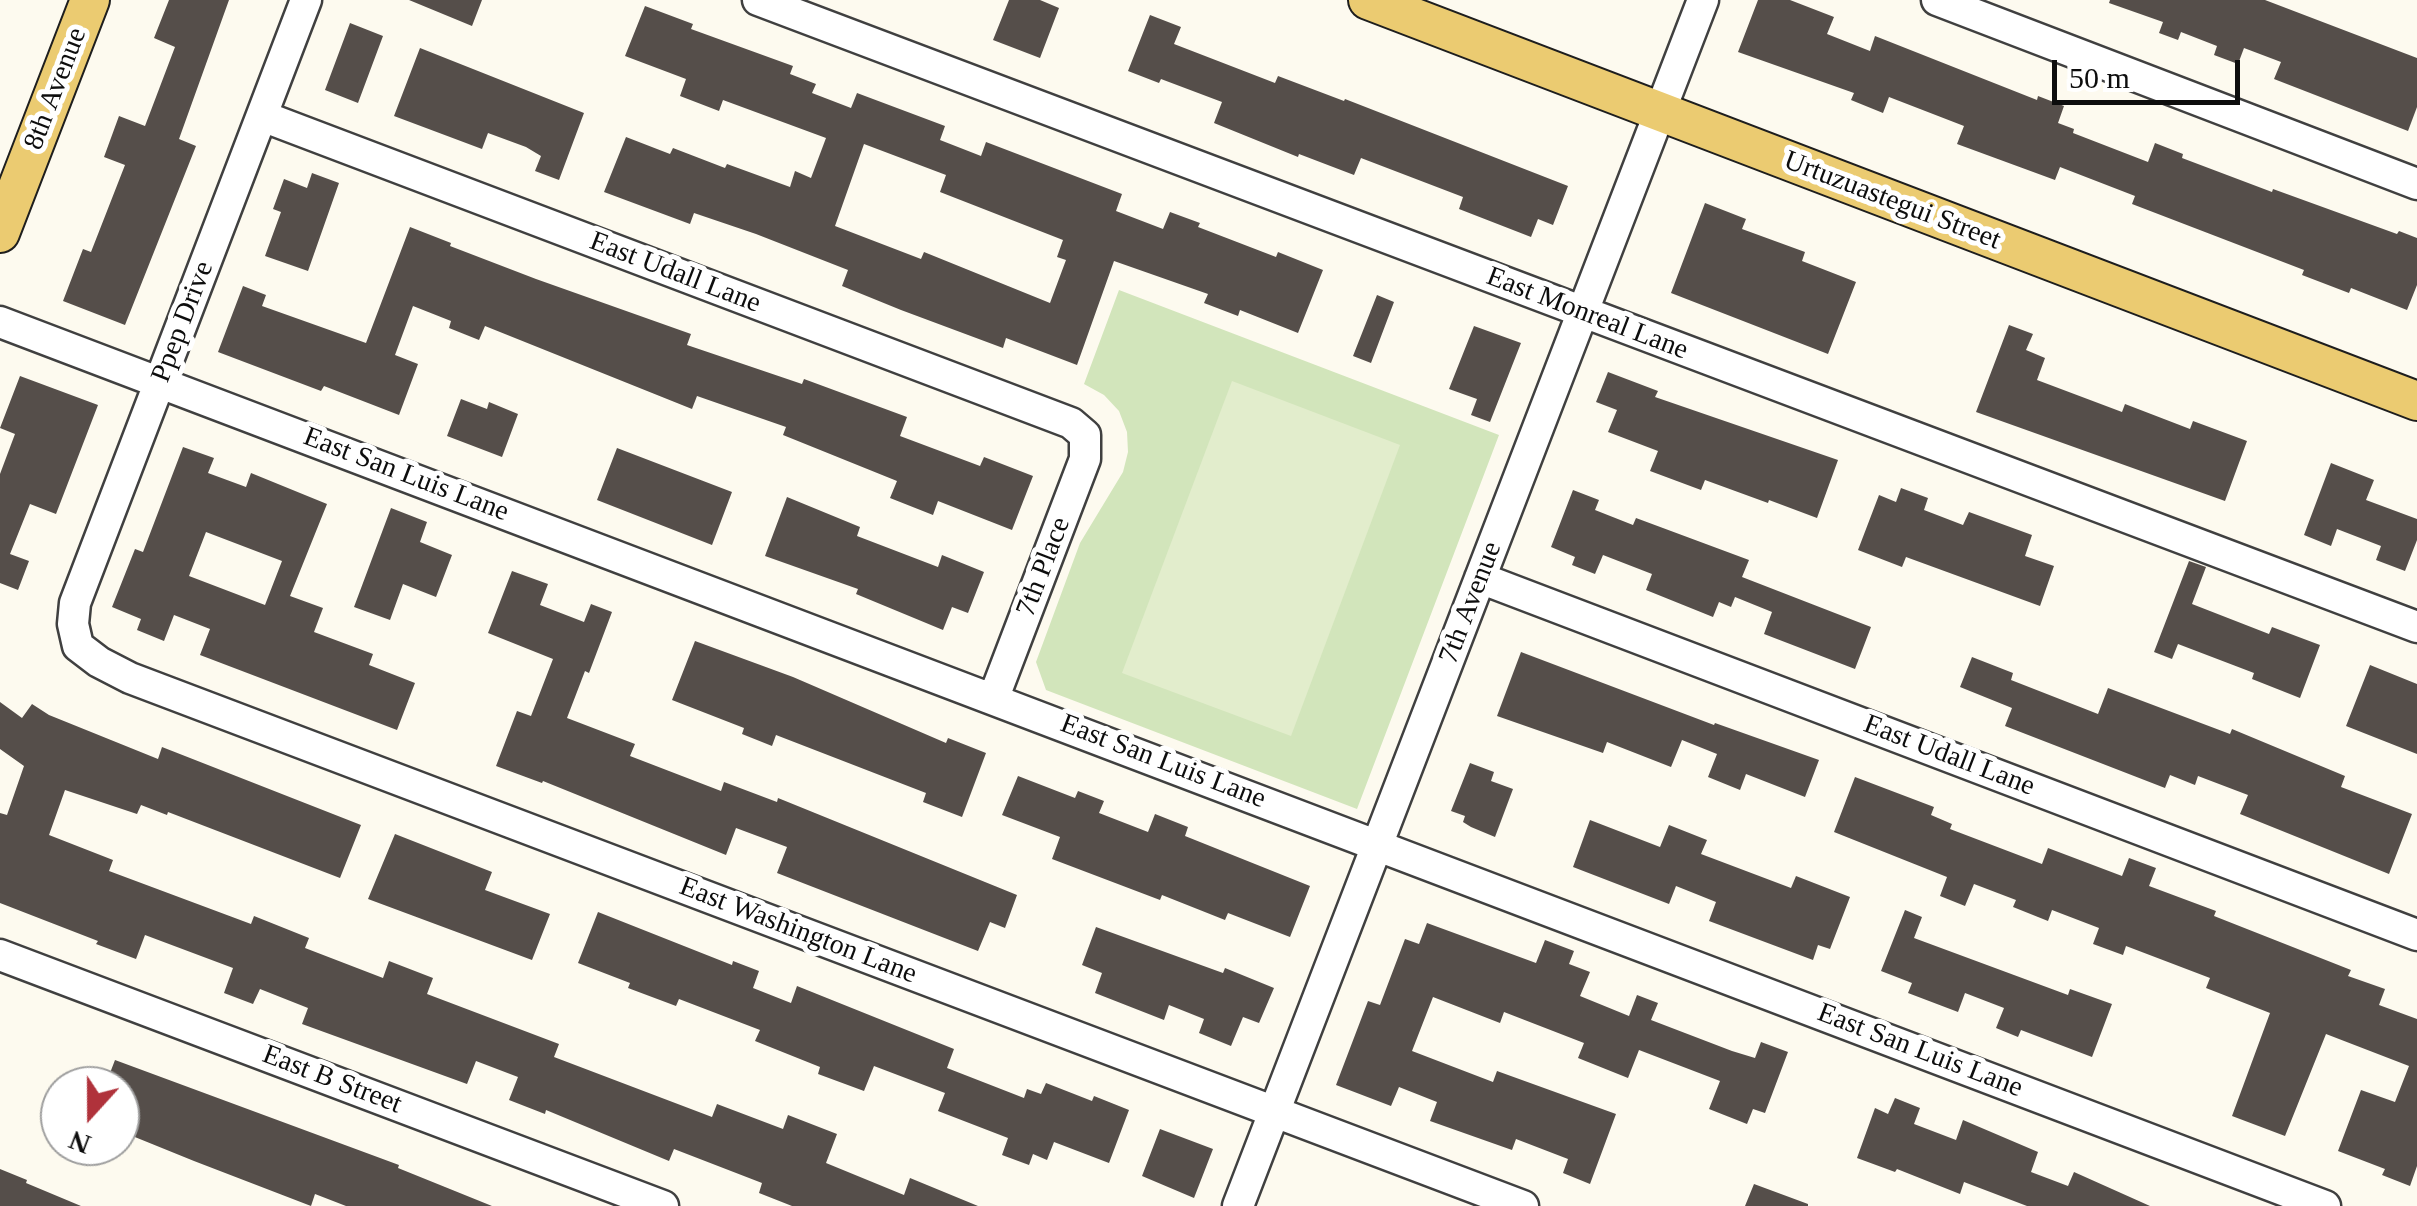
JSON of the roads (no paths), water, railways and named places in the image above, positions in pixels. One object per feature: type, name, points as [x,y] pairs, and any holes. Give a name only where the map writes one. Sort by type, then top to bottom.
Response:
[{"type":"main road","name":"8th Avenue","points":[[0,233],[90,0]]},
{"type":"main road","name":"Urtuzuastegui Street","points":[[1368,0],[2417,402]]},
{"type":"street","name":"Ppep Drive","points":[[78,646],[73,624],[76,603],[306,0]]},
{"type":"street","name":"East Monreal Lane","points":[[758,0],[2417,627]]},
{"type":"street","name":"7th Avenue","points":[[1238,1206],[1703,0]]},
{"type":"street","points":[[1937,0],[2417,184]]},
{"type":"street","name":"East Udall Lane","points":[[262,116],[1056,416],[1085,435]]},
{"type":"street","name":"East San Luis Lane","points":[[0,322],[2325,1206]]},
{"type":"street","name":"7th Place","points":[[994,698],[1085,459],[1085,435]]},
{"type":"street","name":"East Udall Lane","points":[[1480,578],[2417,935]]},
{"type":"street","name":"East Washington Lane","points":[[78,646],[130,678],[1524,1206]]},
{"type":"street","name":"East B Street","points":[[0,955],[663,1206]]}]
